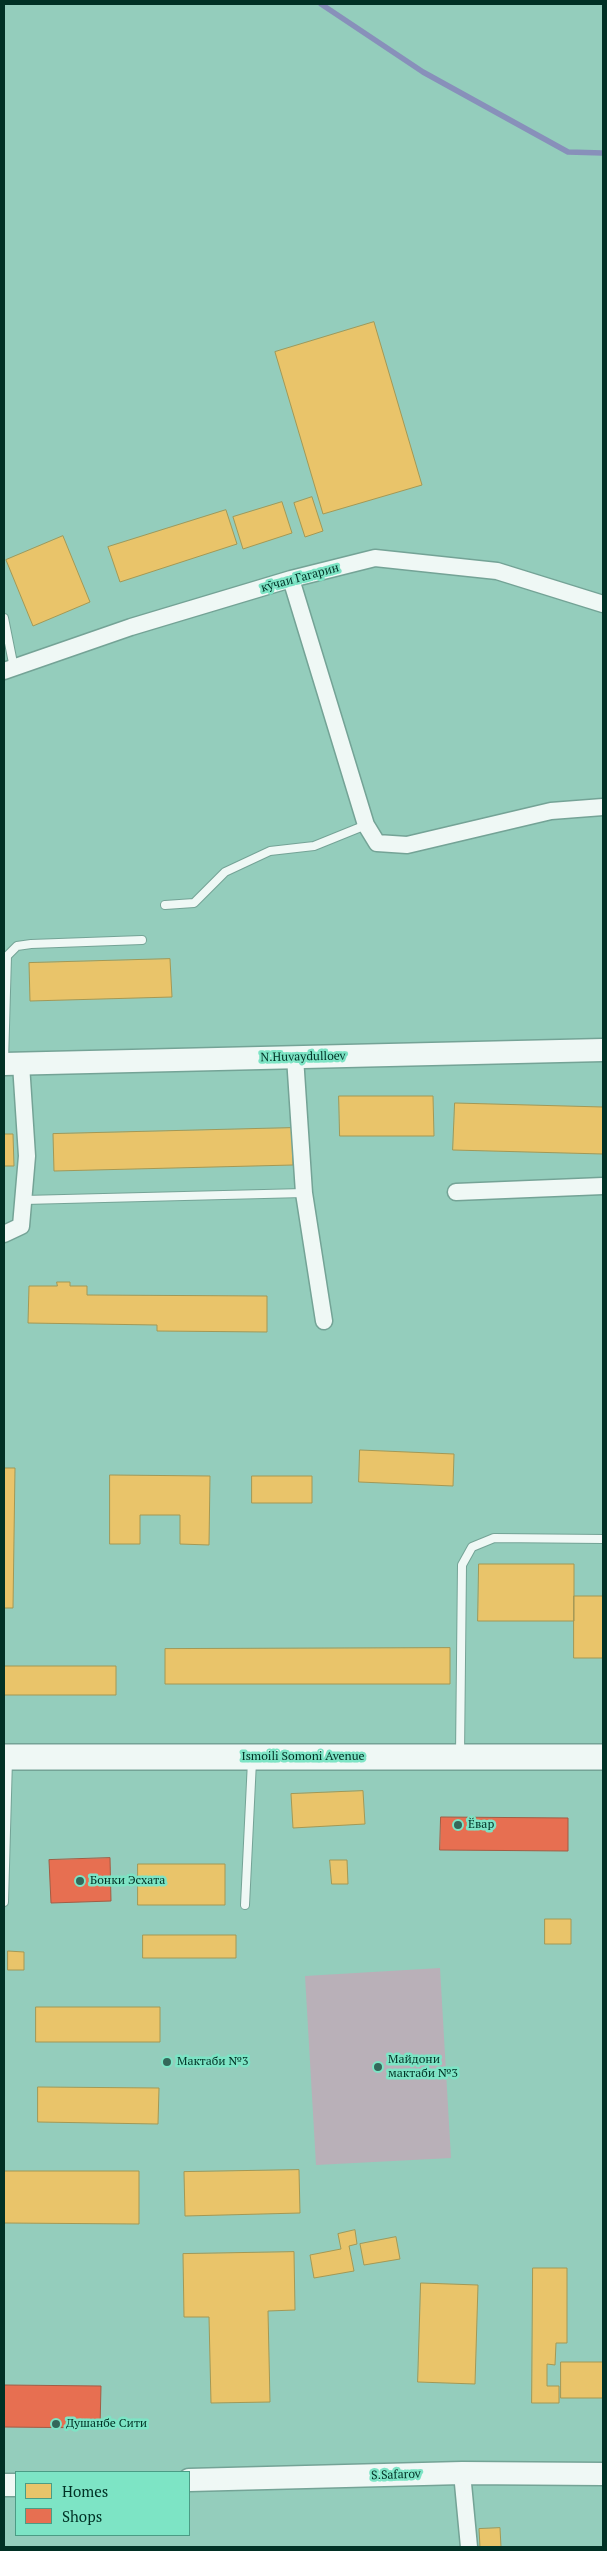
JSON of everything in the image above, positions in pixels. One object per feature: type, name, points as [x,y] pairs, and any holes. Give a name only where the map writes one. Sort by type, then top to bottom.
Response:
[{"type":"main road","name":"Ismoili Somoni Avenue","points":[[6,1757],[603,1756]]},
{"type":"street","name":"кӯчаи Гагарин","points":[[9,669],[131,626],[291,579],[375,558],[496,571],[603,604]]},
{"type":"street","points":[[291,579],[366,825],[377,843],[407,845],[551,812],[603,807]]},
{"type":"street","name":"N.Huvaydulloev","points":[[9,1064],[603,1050]]},
{"type":"street","points":[[294,1057],[304,1193],[324,1321]]},
{"type":"street","points":[[4,1234],[21,1226],[27,1156],[9,1064]]},
{"type":"street","points":[[456,1192],[603,1186]]},
{"type":"street","points":[[462,2473],[469,2547]]},
{"type":"street","name":"S.Safarov","points":[[190,2480],[462,2473],[603,2474]]},
{"type":"lane","points":[[4,618],[9,669]]},
{"type":"lane","points":[[165,905],[194,903],[225,872],[270,851],[314,846],[366,825]]},
{"type":"lane","points":[[9,1064],[7,956],[17,946],[142,940]]},
{"type":"lane","points":[[24,1200],[304,1193]]},
{"type":"lane","points":[[460,1757],[462,1565],[472,1546],[494,1538],[603,1539]]},
{"type":"lane","points":[[4,1902],[6,1757]]},
{"type":"lane","points":[[246,1905],[252,1757]]},
{"type":"shaded area","name":"Майдони мактаби №3","points":[[440,1968],[451,2158],[316,2165],[305,1976]]},
{"type":"building: Homes","points":[[374,322],[422,485],[323,514],[275,352]]},
{"type":"building: Homes","points":[[312,497],[323,531],[305,537],[294,503]]},
{"type":"building: Homes","points":[[282,502],[292,533],[243,549],[233,517]]},
{"type":"building: Homes","points":[[226,510],[237,544],[120,582],[108,547]]},
{"type":"building: Homes","points":[[63,536],[90,602],[33,626],[6,560]]},
{"type":"building: Homes","points":[[170,959],[172,997],[30,1001],[29,963]]},
{"type":"building: Homes","points":[[339,1096],[433,1096],[434,1136],[340,1136]]},
{"type":"building: Homes","points":[[455,1103],[603,1107],[603,1154],[453,1150]]},
{"type":"building: Homes","points":[[292,1128],[293,1165],[54,1171],[53,1134]]},
{"type":"building: Homes","points":[[4,1134],[13,1134],[14,1166],[4,1166]]},
{"type":"building: Homes","points":[[57,1282],[70,1282],[70,1286],[87,1286],[87,1295],[267,1296],[267,1332],[157,1331],[157,1325],[28,1323],[29,1286],[57,1286]]},
{"type":"building: Homes","points":[[360,1450],[454,1454],[453,1486],[359,1482]]},
{"type":"building: Homes","points":[[4,1468],[15,1468],[13,1608],[4,1608]]},
{"type":"building: Homes","points":[[110,1475],[210,1476],[209,1545],[180,1544],[180,1515],[140,1515],[140,1544],[110,1544]]},
{"type":"building: Homes","points":[[252,1476],[312,1476],[312,1503],[252,1503]]},
{"type":"building: Homes","points":[[479,1564],[574,1564],[574,1621],[478,1621]]},
{"type":"building: Homes","points":[[574,1596],[603,1596],[603,1658],[574,1658]]},
{"type":"building: Homes","points":[[450,1648],[450,1684],[165,1684],[165,1649]]},
{"type":"building: Homes","points":[[4,1666],[116,1666],[116,1695],[4,1695]]},
{"type":"building: Homes","points":[[363,1791],[365,1824],[293,1828],[291,1794]]},
{"type":"building: Homes","points":[[330,1860],[347,1860],[348,1884],[332,1884]]},
{"type":"building: Homes","points":[[138,1864],[225,1864],[225,1905],[138,1905]]},
{"type":"building: Homes","points":[[545,1919],[571,1919],[571,1944],[545,1944]]},
{"type":"building: Homes","points":[[143,1935],[236,1935],[236,1958],[143,1958]]},
{"type":"building: Homes","points":[[8,1951],[24,1952],[24,1970],[8,1970]]},
{"type":"building: Homes","points":[[36,2007],[160,2007],[160,2042],[36,2042]]},
{"type":"building: Homes","points":[[38,2087],[159,2088],[158,2124],[38,2122]]},
{"type":"building: Homes","points":[[299,2170],[300,2213],[185,2216],[184,2172]]},
{"type":"building: Homes","points":[[4,2171],[139,2171],[139,2224],[4,2223]]},
{"type":"building: Homes","points":[[355,2230],[357,2244],[349,2246],[354,2271],[314,2278],[310,2255],[341,2249],[338,2234]]},
{"type":"building: Homes","points":[[396,2237],[400,2259],[364,2265],[360,2244]]},
{"type":"building: Homes","points":[[294,2252],[295,2310],[268,2311],[270,2402],[211,2403],[209,2317],[184,2317],[183,2254]]},
{"type":"building: Homes","points":[[533,2268],[567,2268],[567,2343],[556,2343],[555,2365],[547,2364],[547,2386],[559,2386],[559,2403],[532,2403]]},
{"type":"building: Homes","points":[[421,2283],[478,2285],[475,2384],[418,2382]]},
{"type":"building: Homes","points":[[561,2362],[603,2362],[603,2398],[561,2398]]},
{"type":"building: Homes","points":[[500,2528],[501,2547],[480,2547],[479,2529]]},
{"type":"building: Shops","points":[[441,1817],[568,1818],[568,1851],[440,1850]]},
{"type":"building: Shops","name":"Бонки Эсхата","points":[[110,1858],[111,1901],[51,1903],[49,1860]]},
{"type":"building: Shops","points":[[4,2385],[101,2386],[100,2428],[4,2427]]},
{"type":"waterway","points":[[321,4],[423,72],[568,152],[603,153]]},
{"type":"place","name":"Ёвар","points":[[458,1825]]},
{"type":"place","name":"Бонки Эсхата","points":[[80,1881]]},
{"type":"place","name":"Мактаби №3","points":[[167,2062]]},
{"type":"place","name":"Майдони мактаби №3","points":[[378,2067]]},
{"type":"place","name":"Душанбе Сити","points":[[56,2424]]}]
